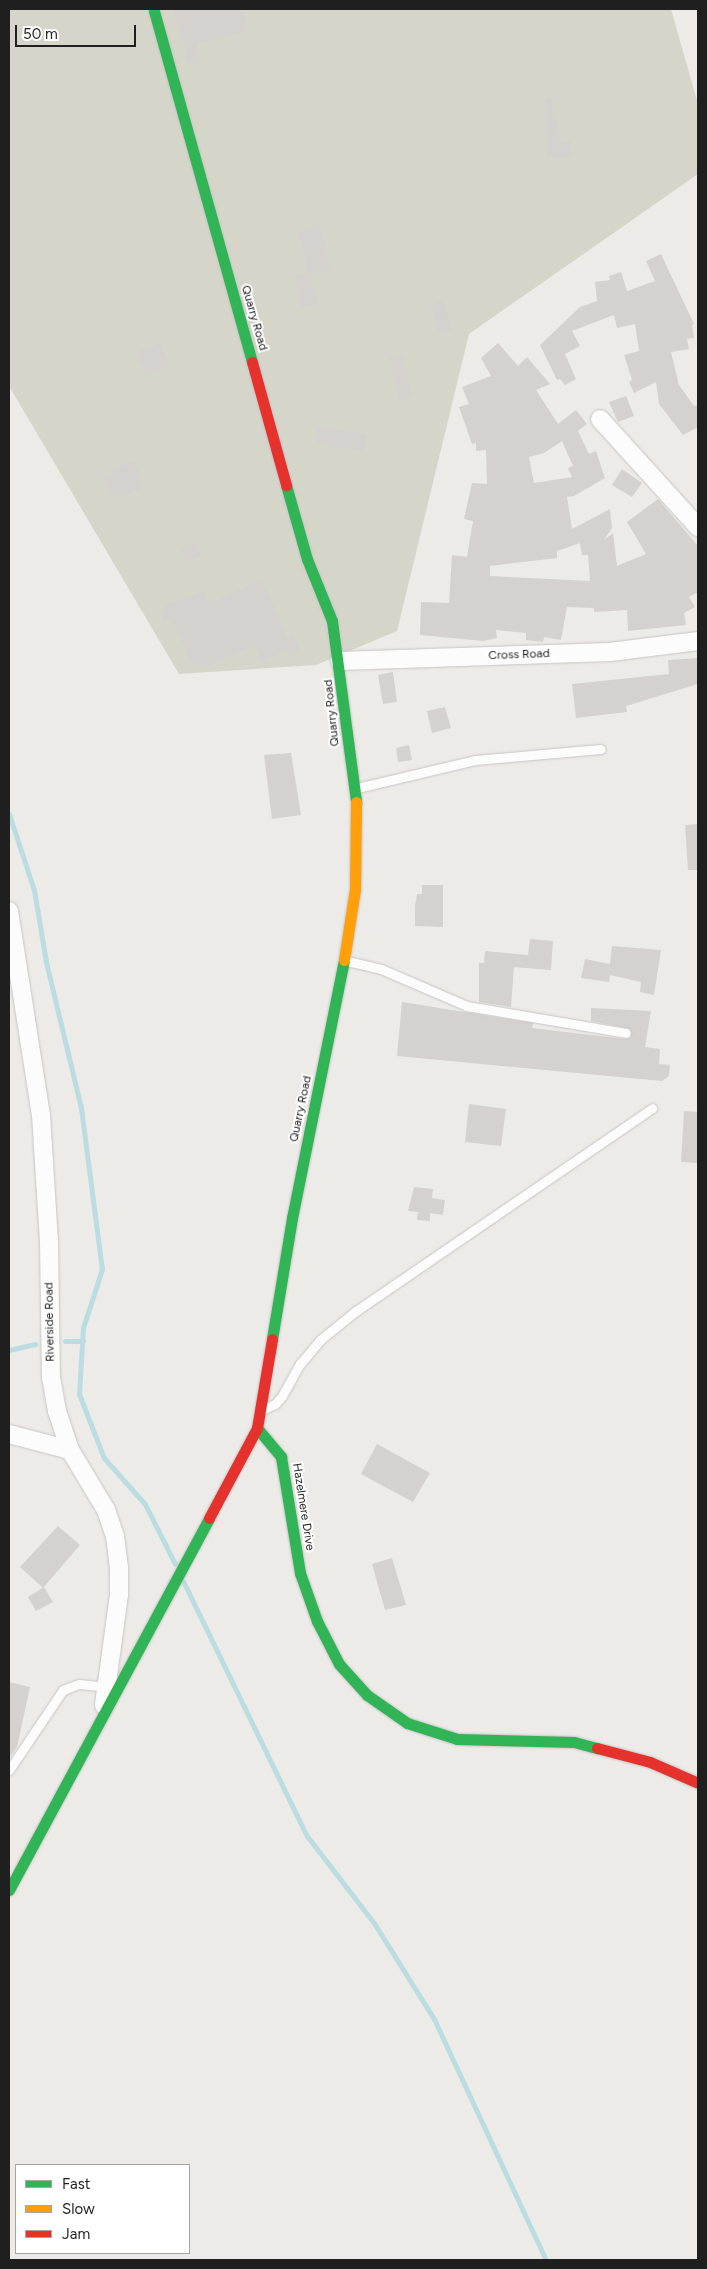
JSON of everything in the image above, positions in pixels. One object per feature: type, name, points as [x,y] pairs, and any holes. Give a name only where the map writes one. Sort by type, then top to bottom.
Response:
[{"type":"street","name":"Quarry Road","points":[[154,11],[304,550],[332,622],[340,660],[354,788],[357,852],[344,960],[292,1218],[257,1428]]},
{"type":"street","points":[[600,419],[698,527]]},
{"type":"street","name":"Cross Road","points":[[340,660],[610,652],[698,641]]},
{"type":"street","name":"Riverside Road","points":[[9,911],[41,1115],[49,1241],[51,1377],[70,1450],[106,1510],[115,1536],[119,1595],[102,1720]]},
{"type":"street","points":[[9,1890],[102,1720],[257,1428]]},
{"type":"street","name":"Hazelmere Drive","points":[[257,1428],[281,1457],[298,1565],[317,1621],[339,1664],[368,1695],[407,1723],[457,1739],[574,1742],[650,1762],[698,1783]]},
{"type":"street","points":[[9,1434],[70,1450]]},
{"type":"lane","points":[[354,788],[475,760],[601,749]]},
{"type":"lane","points":[[344,960],[382,969],[467,1006],[626,1032]]},
{"type":"lane","points":[[260,1411],[275,1404],[305,1358],[320,1340],[356,1311],[652,1108]]},
{"type":"lane","points":[[9,1770],[62,1690],[79,1684],[106,1686]]},
{"type":"shaded area","points":[[9,9],[671,9],[698,104],[698,174],[469,334],[397,631],[316,665],[179,674],[9,386]]},
{"type":"building","points":[[173,9],[242,9],[248,30],[197,44],[201,60],[188,64]]},
{"type":"building","points":[[552,98],[560,141],[570,141],[571,157],[546,157],[545,99]]},
{"type":"building","points":[[319,225],[332,269],[311,274],[318,303],[300,307],[294,276],[308,273],[298,232]]},
{"type":"building","points":[[661,254],[694,324],[692,325],[694,338],[687,339],[689,349],[671,352],[679,385],[694,406],[698,405],[698,427],[683,435],[659,404],[656,382],[634,393],[629,382],[632,380],[624,355],[639,351],[635,324],[617,328],[614,315],[572,331],[580,346],[565,354],[576,379],[565,385],[560,379],[557,380],[540,345],[580,307],[597,301],[595,282],[610,280],[609,276],[621,272],[627,291],[655,281],[646,261]]},
{"type":"building","points":[[442,301],[452,329],[440,334],[429,306]]},
{"type":"building","points":[[161,343],[170,365],[145,375],[136,353]]},
{"type":"building","points":[[498,343],[518,366],[527,357],[550,384],[536,390],[558,424],[576,410],[587,424],[578,431],[589,454],[596,451],[605,478],[574,496],[567,497],[572,529],[610,509],[612,528],[604,540],[613,533],[617,566],[646,554],[627,522],[658,499],[698,546],[698,592],[689,597],[695,607],[684,613],[686,625],[628,631],[627,610],[594,612],[594,608],[567,607],[561,640],[544,637],[543,642],[526,640],[526,633],[496,630],[497,638],[483,641],[420,635],[421,602],[449,603],[452,555],[467,557],[473,521],[464,519],[472,483],[487,484],[486,450],[476,451],[476,443],[472,444],[459,407],[469,404],[462,387],[491,376],[481,358]],"holes":[[[562,441],[573,466],[568,468],[572,477],[534,483],[529,457],[544,453]],[[580,543],[582,555],[588,555],[590,581],[490,576],[490,566],[557,558],[557,551]]]},
{"type":"building","points":[[402,355],[405,370],[409,369],[411,397],[398,400],[390,357]]},
{"type":"building","points":[[626,396],[634,416],[618,422],[609,402]]},
{"type":"building","points":[[317,427],[367,434],[364,451],[316,443]]},
{"type":"building","points":[[134,461],[144,487],[121,497],[119,492],[110,496],[103,477],[112,475],[110,470]]},
{"type":"building","points":[[622,469],[642,483],[632,497],[612,485]]},
{"type":"building","points":[[197,543],[202,556],[187,562],[181,548]]},
{"type":"building","points":[[262,580],[287,637],[293,634],[301,649],[289,655],[287,650],[261,661],[254,645],[202,668],[200,662],[193,665],[172,619],[163,621],[161,607],[203,591],[208,604]]},
{"type":"building","points":[[698,658],[698,684],[626,706],[627,712],[576,718],[572,684],[669,674],[668,660]]},
{"type":"building","points":[[393,672],[397,702],[383,704],[378,675]]},
{"type":"building","points":[[445,707],[451,728],[432,733],[427,711]]},
{"type":"building","points":[[409,745],[412,760],[398,762],[396,748]]},
{"type":"building","points":[[291,753],[301,815],[272,819],[264,755]]},
{"type":"building","points":[[698,824],[698,870],[688,870],[685,825]]},
{"type":"building","points":[[422,885],[443,885],[443,927],[415,926],[417,894],[422,894]]},
{"type":"building","points":[[530,939],[553,941],[551,970],[514,967],[511,1007],[479,1002],[479,963],[484,963],[485,951],[528,955]]},
{"type":"building","points":[[612,946],[661,950],[654,995],[640,992],[641,982],[610,975],[609,982],[581,978],[585,959],[610,964]]},
{"type":"building","points":[[402,1002],[533,1023],[532,1028],[625,1039],[631,1037],[630,1029],[591,1021],[591,1008],[651,1011],[645,1047],[660,1049],[659,1064],[670,1065],[669,1076],[662,1081],[397,1056]]},
{"type":"building","points":[[469,1104],[506,1109],[501,1146],[465,1142]]},
{"type":"building","points":[[684,1111],[698,1112],[698,1163],[681,1162]]},
{"type":"building","points":[[414,1187],[433,1189],[432,1198],[445,1200],[443,1215],[430,1213],[430,1221],[417,1220],[418,1212],[408,1211]]},
{"type":"building","points":[[377,1444],[430,1473],[413,1502],[361,1474]]},
{"type":"building","points":[[58,1526],[80,1545],[43,1588],[20,1567]]},
{"type":"building","points":[[392,1558],[406,1605],[385,1610],[372,1564]]},
{"type":"building","points":[[44,1587],[53,1602],[36,1611],[28,1597]]},
{"type":"building","points":[[9,1682],[30,1687],[17,1747],[9,1758]]},
{"type":"waterway","points":[[9,814],[34,890],[46,962],[81,1108],[102,1269],[83,1328],[79,1394],[104,1458],[145,1504],[175,1564]]},
{"type":"waterway","points":[[65,1341],[83,1341]]},
{"type":"waterway","points":[[9,1350],[35,1344]]},
{"type":"waterway","points":[[183,1581],[307,1836],[374,1923],[434,2019],[546,2260]]},
{"type":"traffic: fast","points":[[154,11],[252,362]]},
{"type":"traffic: fast","points":[[286,485],[307,559],[332,621],[356,802]]},
{"type":"traffic: fast","points":[[272,1339],[292,1218],[344,960]]},
{"type":"traffic: fast","points":[[257,1428],[281,1457],[300,1573],[317,1621],[339,1664],[367,1695],[407,1723],[457,1739],[574,1742],[597,1748]]},
{"type":"traffic: fast","points":[[9,1890],[209,1518]]},
{"type":"traffic: slow","points":[[344,960],[355,889],[356,802]]},
{"type":"traffic: jam","points":[[252,362],[286,485]]},
{"type":"traffic: jam","points":[[209,1518],[257,1428],[272,1339]]},
{"type":"traffic: jam","points":[[597,1748],[650,1762],[698,1783]]}]
